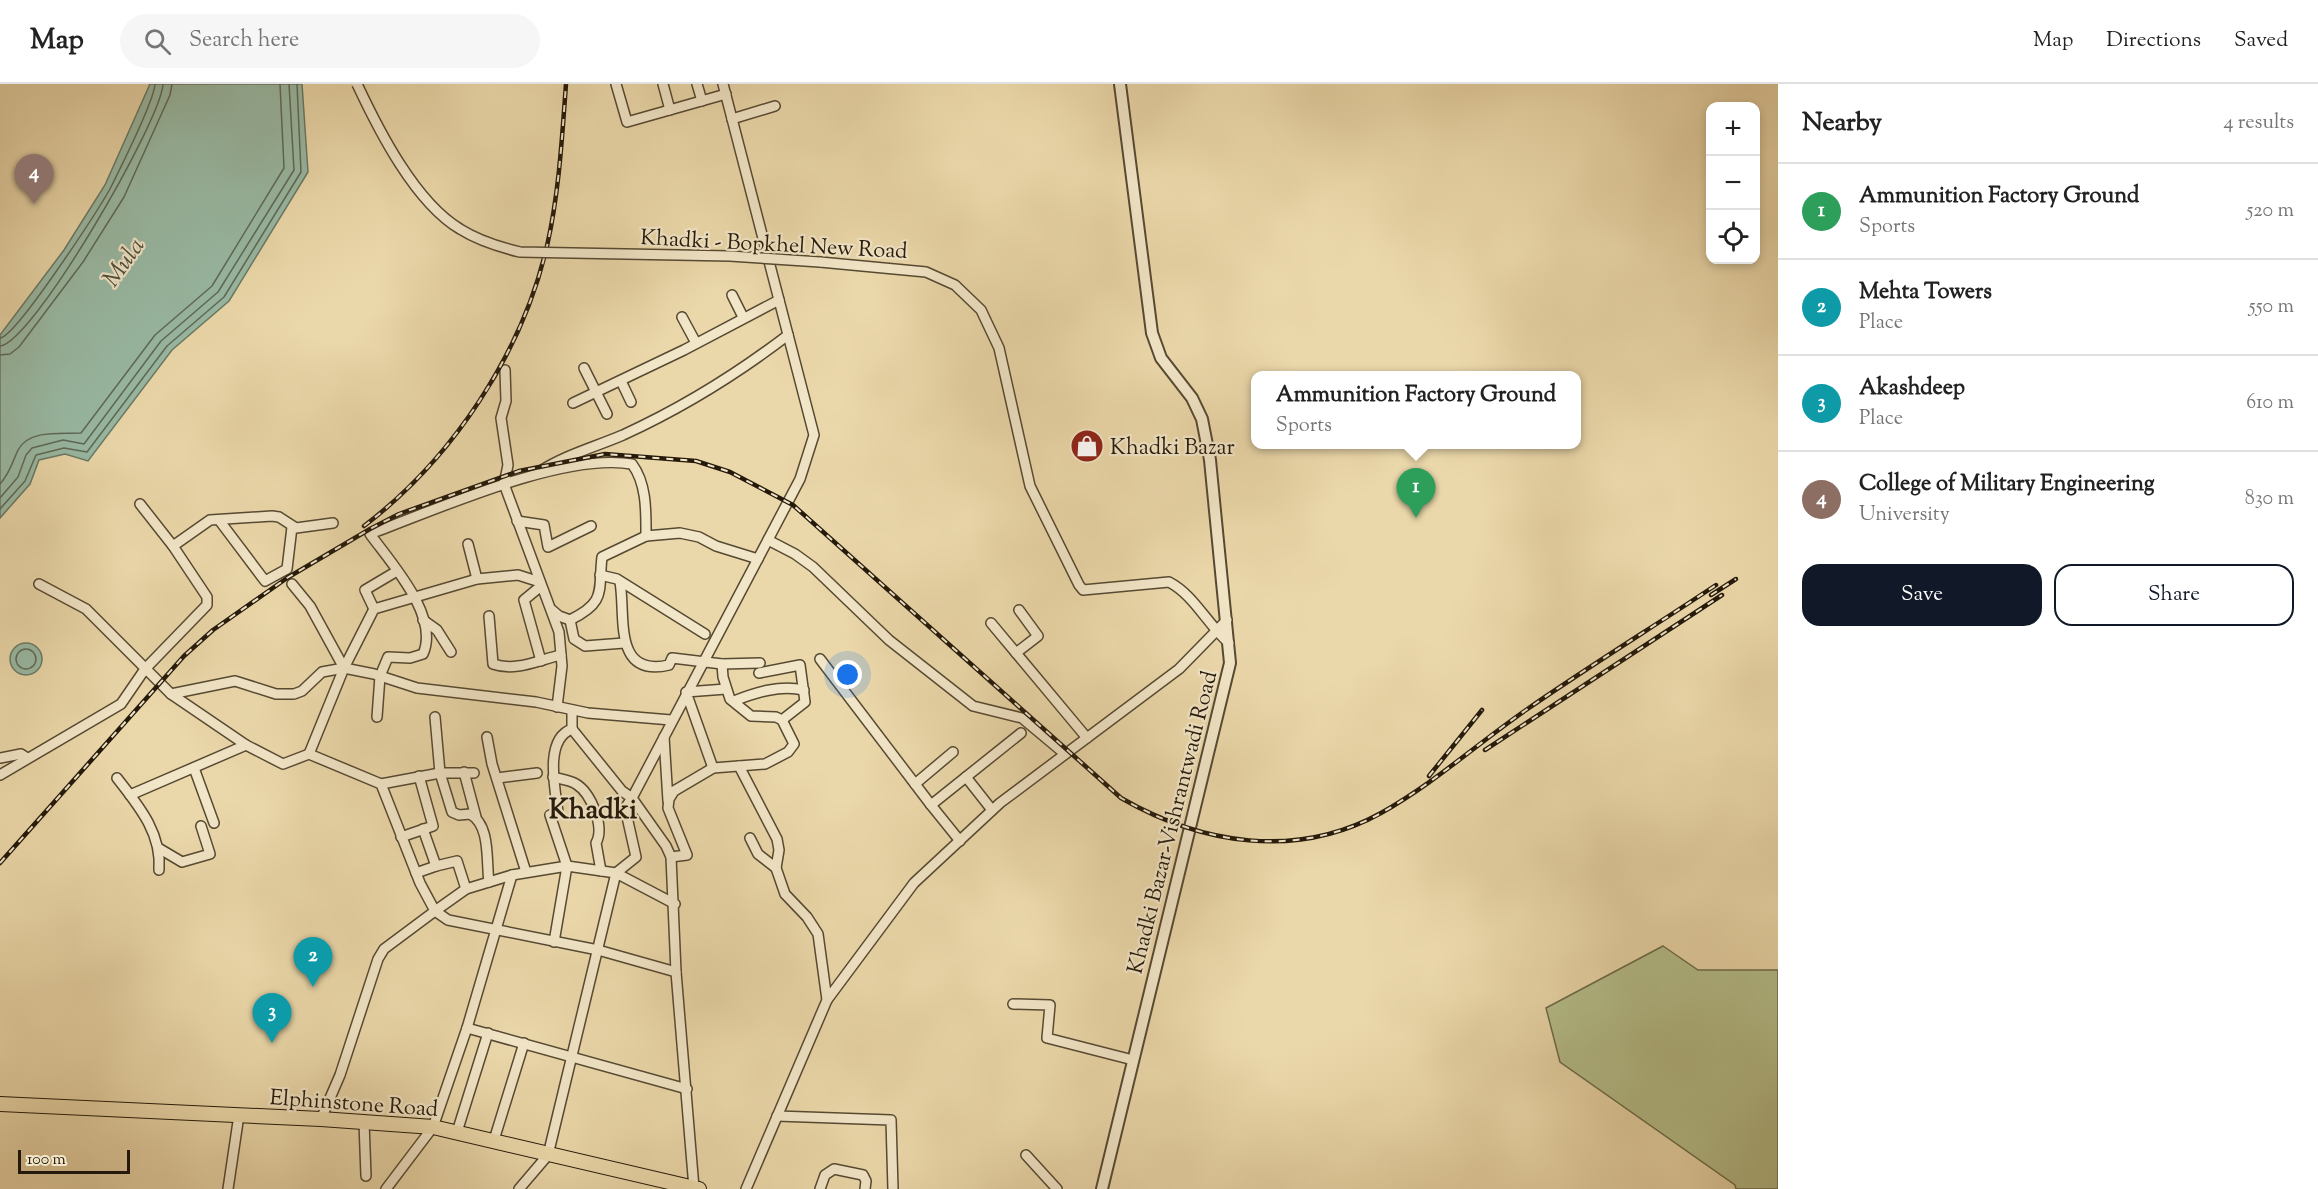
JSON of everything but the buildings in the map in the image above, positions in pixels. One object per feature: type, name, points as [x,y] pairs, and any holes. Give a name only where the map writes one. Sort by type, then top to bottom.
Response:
[{"type":"main road","name":"Elphinstone Road","points":[[0,1104],[321,1119],[433,1127],[696,1188]]},
{"type":"street","name":"Khadki - Bopkhel New Road","points":[[357,84],[372,116],[426,199],[461,230],[492,245],[520,252],[754,257],[926,272],[943,278],[968,296],[981,310],[999,348],[1030,486],[1079,585],[1083,590],[1169,582],[1179,587],[1215,631]]},
{"type":"street","points":[[519,1189],[548,1155],[574,1056],[616,873],[636,857],[625,808],[800,479],[814,435],[724,87],[702,101],[627,122],[616,84]]},
{"type":"street","points":[[663,84],[670,110]]},
{"type":"street","points":[[697,84],[702,101]]},
{"type":"street","name":"Khadki Bazar-Vishrantwadi Road","points":[[1101,1188],[1227,684],[1230,663],[1210,460],[1203,419],[1192,398],[1161,358],[1152,333],[1120,84]]},
{"type":"street","points":[[732,119],[775,106]]},
{"type":"street","points":[[732,295],[743,317]]},
{"type":"street","points":[[573,403],[779,300]]},
{"type":"street","points":[[682,317],[696,343]]},
{"type":"street","points":[[534,476],[554,462],[623,435],[682,405],[741,370],[788,335]]},
{"type":"street","points":[[584,368],[607,414]]},
{"type":"street","points":[[505,370],[506,401],[501,418],[508,465],[504,484],[559,632],[561,655],[557,707]]},
{"type":"street","points":[[621,381],[631,402]]},
{"type":"street","points":[[377,717],[380,676],[388,657],[410,658],[423,654],[428,645],[417,597],[370,534],[504,484],[605,462],[632,464],[643,490],[646,536]]},
{"type":"street","points":[[0,775],[27,758],[64,740],[121,704],[145,669],[180,635],[208,603],[173,546],[140,504]]},
{"type":"street","points":[[173,546],[204,522],[279,517],[292,527],[303,528],[333,523]]},
{"type":"street","points":[[219,520],[265,581],[287,569],[292,527]]},
{"type":"street","points":[[517,520],[544,525],[548,547],[591,526]]},
{"type":"street","points":[[550,609],[570,620],[585,613],[600,596],[602,556],[646,536],[680,533],[699,537],[716,546],[758,559]]},
{"type":"street","points":[[768,540],[795,554],[813,567],[890,640],[973,706],[1022,718],[1065,754]]},
{"type":"street","points":[[468,544],[477,579]]},
{"type":"street","points":[[374,609],[365,591],[397,571]]},
{"type":"street","points":[[309,754],[344,668],[374,609],[477,579],[518,575],[540,584]]},
{"type":"street","points":[[600,576],[620,582],[705,634]]},
{"type":"street","points":[[620,582],[624,643],[632,657],[655,668],[669,665],[672,658],[760,668],[800,665],[805,702],[782,720]]},
{"type":"street","points":[[39,584],[86,609],[171,694],[246,745],[283,764],[309,754],[381,784],[440,773],[469,772],[476,817],[484,834],[489,882]]},
{"type":"street","points":[[292,584],[310,606],[344,668]]},
{"type":"street","points":[[540,584],[524,600],[542,661]]},
{"type":"street","points":[[1016,653],[1038,636],[1019,610]]},
{"type":"street","points":[[489,616],[493,664],[503,668],[561,655]]},
{"type":"street","points":[[423,620],[436,630],[451,652]]},
{"type":"street","points":[[570,620],[574,639],[585,646],[624,643]]},
{"type":"street","points":[[746,1189],[827,1000],[914,884],[992,810],[1179,669],[1227,620]]},
{"type":"street","points":[[991,623],[1087,738]]},
{"type":"street","points":[[1215,631],[1229,643]]},
{"type":"street","points":[[820,659],[960,841]]},
{"type":"street","points":[[668,804],[674,791],[713,768],[765,764],[792,748],[793,740],[782,720],[776,717],[751,716],[734,701],[726,689],[722,664]]},
{"type":"street","points":[[171,694],[235,681],[276,694],[294,694],[302,691],[322,672],[344,668],[417,688],[572,710],[671,720]]},
{"type":"street","points":[[734,701],[773,688],[787,686],[804,690]]},
{"type":"street","points":[[686,692],[726,689]]},
{"type":"street","points":[[686,692],[713,768]]},
{"type":"street","points":[[572,710],[572,729],[622,791],[632,798],[666,846],[671,857],[675,904],[676,972],[696,1188]]},
{"type":"street","points":[[435,717],[440,773],[452,812],[476,817]]},
{"type":"street","points":[[554,942],[567,866],[550,815],[558,812],[553,777],[555,744],[563,732],[572,729]]},
{"type":"street","points":[[931,805],[1021,733]]},
{"type":"street","points":[[664,735],[668,804],[687,855],[671,857]]},
{"type":"street","points":[[487,737],[526,872]]},
{"type":"street","points":[[130,795],[246,745]]},
{"type":"street","points":[[915,784],[953,752]]},
{"type":"street","points":[[0,758],[21,754],[27,758]]},
{"type":"street","points":[[739,766],[777,839],[776,868],[785,894],[813,924],[818,934],[827,1000]]},
{"type":"street","points":[[194,768],[214,823]]},
{"type":"street","points":[[497,778],[537,773]]},
{"type":"street","points":[[401,837],[433,826],[419,776]]},
{"type":"street","points":[[553,777],[576,783],[589,795],[597,821],[598,840],[596,843],[601,871]]},
{"type":"street","points":[[966,777],[992,810]]},
{"type":"street","points":[[117,778],[155,835],[160,849],[159,870]]},
{"type":"street","points":[[381,784],[416,873],[435,911],[448,920],[598,950],[676,972]]},
{"type":"street","points":[[160,849],[182,862],[210,854],[201,826]]},
{"type":"street","points":[[423,829],[436,866]]},
{"type":"street","points":[[750,838],[759,854],[776,868]]},
{"type":"street","points":[[416,873],[457,861],[466,889]]},
{"type":"street","points":[[321,1119],[340,1075],[378,958],[384,949],[466,889],[512,875],[567,866],[616,873],[675,904]]},
{"type":"street","points":[[386,1189],[433,1127],[467,1028],[512,875]]},
{"type":"street","points":[[1013,1004],[1050,1005],[1047,1038],[1133,1060]]},
{"type":"street","points":[[467,1028],[687,1089]]},
{"type":"street","points":[[457,1132],[488,1033]]},
{"type":"street","points":[[494,1140],[524,1043]]},
{"type":"street","points":[[228,1189],[239,1115]]},
{"type":"street","points":[[777,1116],[891,1120],[893,1189]]},
{"type":"street","points":[[364,1122],[366,1176]]},
{"type":"street","points":[[1026,1155],[1058,1189]]},
{"type":"street","points":[[820,1189],[825,1175],[834,1169],[863,1175],[866,1182],[865,1189]]},
{"type":"shaded area","points":[[1663,946],[1698,970],[1778,970],[1778,1189],[1736,1189],[1735,1185],[1560,1062],[1546,1008]]},
{"type":"water","name":"Mula","points":[[150,84],[302,84],[308,172],[229,301],[172,350],[88,461],[65,454],[39,460],[30,484],[0,518],[0,335],[64,250],[105,185]]},
{"type":"water","points":[[26,643],[37,648],[42,659],[37,670],[26,675],[15,670],[10,659],[15,648]]},
{"type":"railway","points":[[364,526],[396,499],[454,436],[479,401],[520,326],[536,286],[551,226],[560,165],[566,84]]},
{"type":"railway","points":[[0,863],[184,656],[213,630],[287,578],[399,514],[519,471],[605,454],[696,461],[730,472],[793,505],[1121,798],[1152,814],[1183,826],[1216,835],[1249,840],[1282,841],[1316,837],[1349,828],[1381,813],[1419,789],[1549,694],[1716,585]]},
{"type":"railway","points":[[1711,595],[1736,579]]},
{"type":"railway","points":[[1485,750],[1722,595]]},
{"type":"railway","points":[[1429,776],[1482,710]]},
{"type":"place","name":"College of Military Engineering","points":[[34,204]]},
{"type":"place","name":"Khadki Bazar","points":[[1087,446]]},
{"type":"place","name":"Ammunition Factory Ground","points":[[1416,518]]},
{"type":"place","name":"Mehta Towers","points":[[313,987]]},
{"type":"place","name":"Akashdeep","points":[[272,1043]]},
{"type":"district","name":"Khadki","points":[[593,808]]}]
